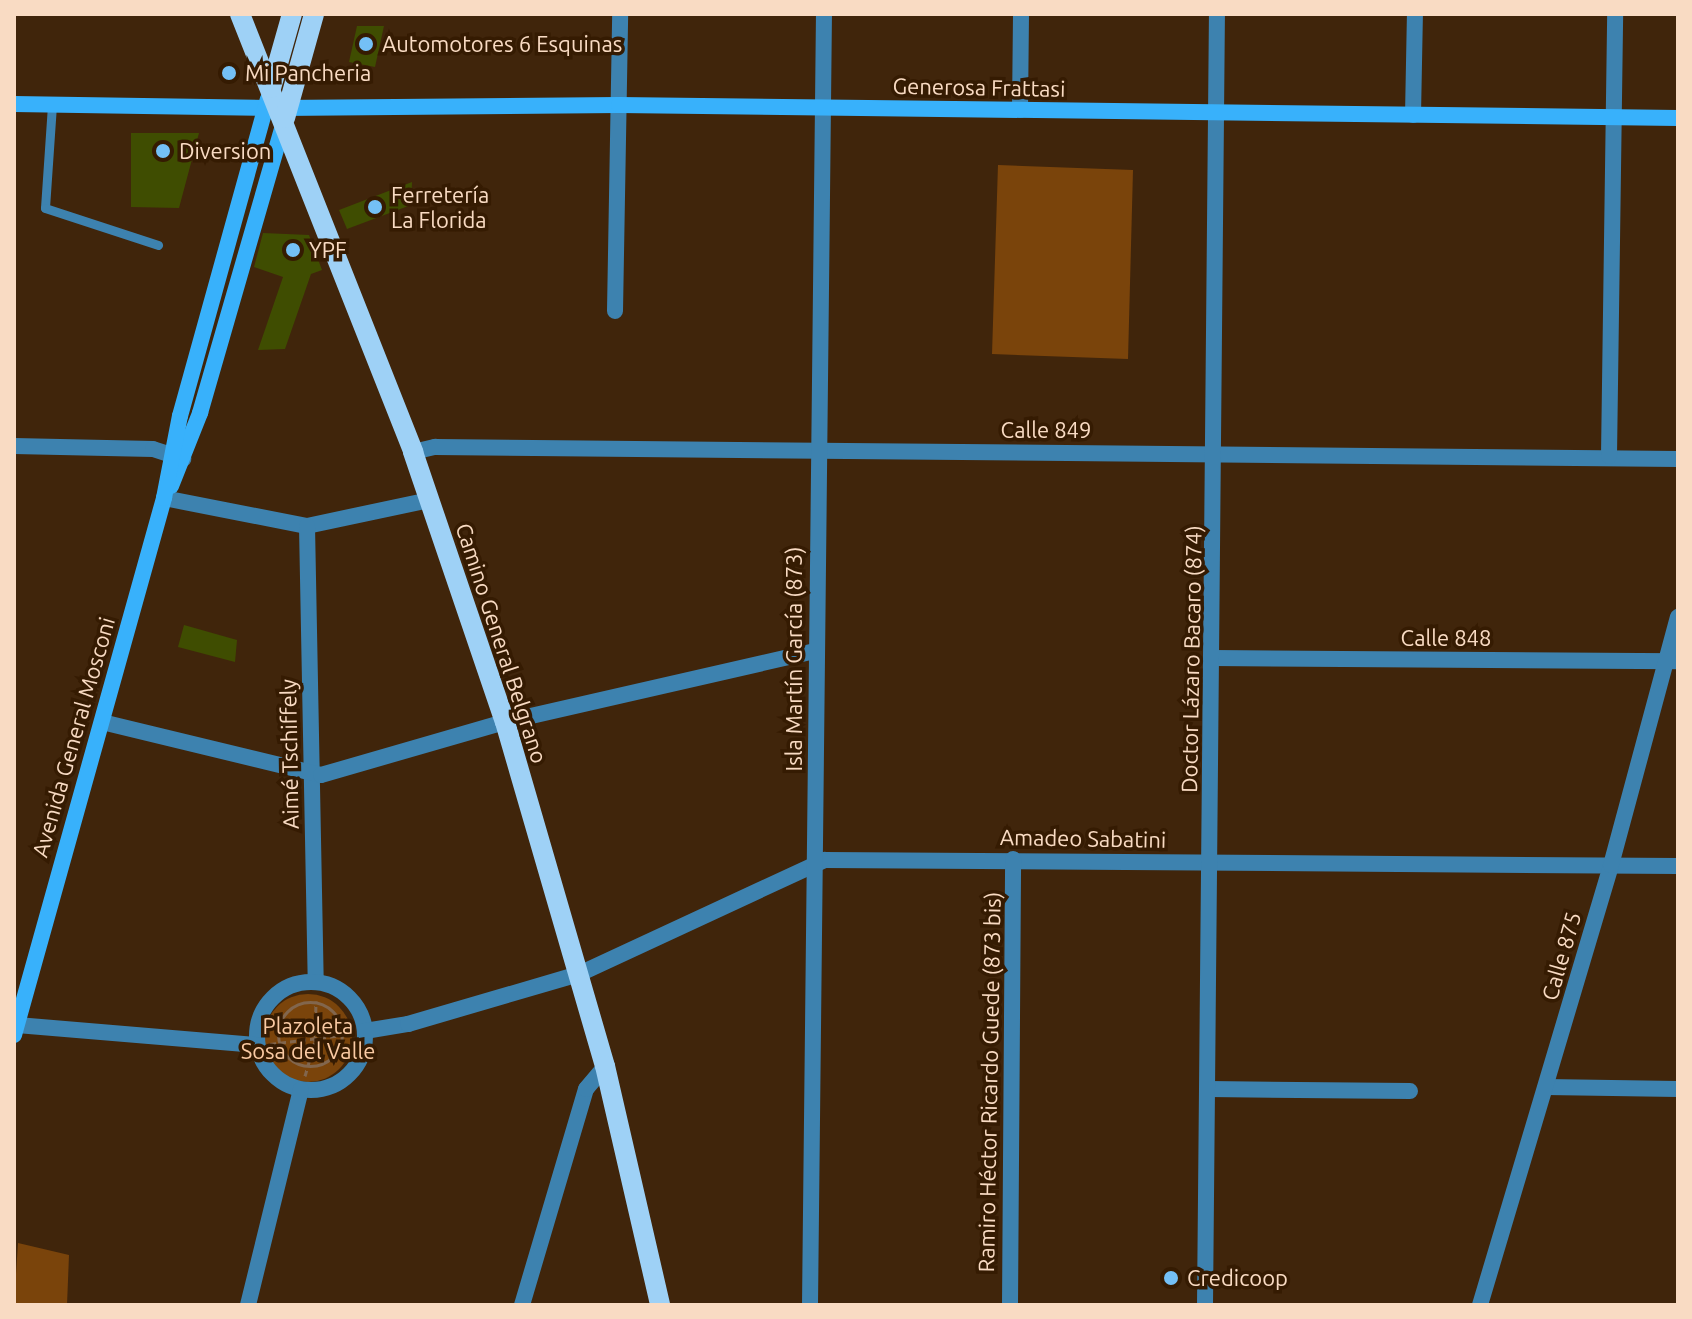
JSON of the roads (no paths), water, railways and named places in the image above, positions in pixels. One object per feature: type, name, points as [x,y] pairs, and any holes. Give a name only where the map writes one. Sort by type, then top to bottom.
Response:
[{"type":"main road","name":"Camino General Belgrano","points":[[240,14],[413,452],[505,722],[605,1066],[660,1305]]},
{"type":"main road","name":"Avenida General Mosconi","points":[[278,106],[292,14]]},
{"type":"main road","name":"Avenida General Mosconi","points":[[16,1030],[18,1001],[102,722],[278,106],[314,14]]},
{"type":"main road","name":"Generosa Frattasi","points":[[14,104],[619,105],[1678,118]]},
{"type":"street","points":[[615,311],[620,14]]},
{"type":"street","name":"Isla Martín García (873)","points":[[810,1305],[824,14]]},
{"type":"street","points":[[1020,110],[1021,14]]},
{"type":"street","name":"Doctor Lázaro Bacaro (874)","points":[[1205,1305],[1217,14]]},
{"type":"street","points":[[1413,115],[1415,14]]},
{"type":"street","points":[[1609,456],[1615,14]]},
{"type":"street","points":[[14,446],[139,448],[178,456]]},
{"type":"street","name":"Calle 849","points":[[413,452],[435,447],[1678,459]]},
{"type":"street","points":[[164,498],[307,526],[429,500]]},
{"type":"street","name":"Aimé Tschiffely","points":[[307,526],[316,981]]},
{"type":"street","name":"Calle 875","points":[[1480,1305],[1672,661],[1678,617]]},
{"type":"street","points":[[102,722],[311,776],[505,722],[815,651]]},
{"type":"street","name":"Calle 848","points":[[1213,658],[1672,661]]},
{"type":"street","name":"Amadeo Sabatini","points":[[365,1031],[408,1024],[579,974],[817,863],[1013,859],[1678,866]]},
{"type":"street","name":"Ramiro Héctor Ricardo Guede (873 bis)","points":[[1010,1305],[1013,859]]},
{"type":"street","points":[[316,981],[349,997],[365,1031],[364,1047],[348,1076],[326,1088],[301,1089],[277,1078],[257,1045],[261,1012],[270,998],[291,985],[316,981]]},
{"type":"street","points":[[16,1030],[257,1045]]},
{"type":"street","points":[[522,1305],[586,1089],[605,1066]]},
{"type":"street","points":[[1546,1087],[1678,1089]]},
{"type":"street","points":[[248,1305],[301,1089]]},
{"type":"street","points":[[1209,1089],[1410,1091]]},
{"type":"lane","points":[[52,105],[45,208],[158,245]]},
{"type":"place","name":"Automotores 6 Esquinas","points":[[366,44]]},
{"type":"place","name":"Mi Pancheria","points":[[229,73]]},
{"type":"place","name":"Diversion","points":[[163,151]]},
{"type":"place","name":"Ferretería La Florida","points":[[375,207]]},
{"type":"place","name":"YPF","points":[[293,250]]},
{"type":"place","name":"Credicoop","points":[[1171,1278]]},
{"type":"park label","name":"Plazoleta Sosa del Valle","points":[[308,1038]]}]
